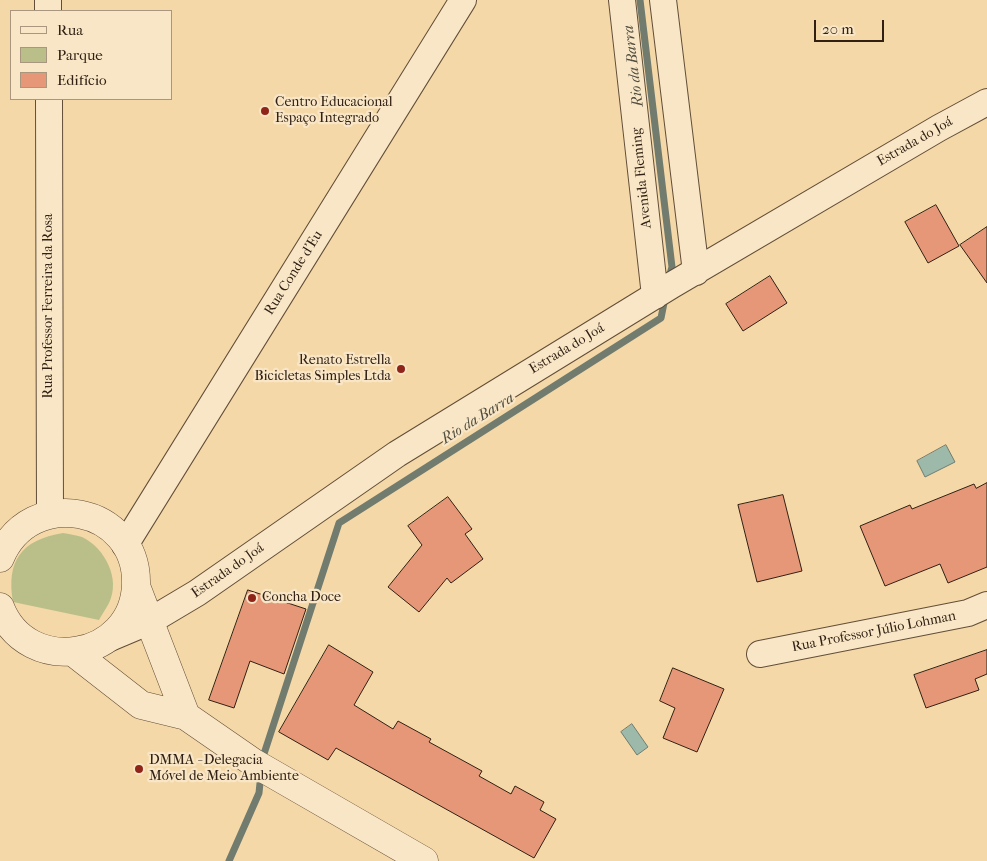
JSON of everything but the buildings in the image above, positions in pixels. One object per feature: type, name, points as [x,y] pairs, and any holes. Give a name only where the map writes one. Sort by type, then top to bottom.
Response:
[{"type":"street","name":"Rua Conde d'Eu","points":[[125,545],[463,0]]},
{"type":"street","name":"Avenida Fleming","points":[[622,0],[658,294]]},
{"type":"street","points":[[663,0],[693,273]]},
{"type":"street","name":"Rua Professor Ferreira da Rosa","points":[[49,100],[50,514]]},
{"type":"street","name":"Estrada do Joá","points":[[105,640],[150,621],[197,594],[397,454],[693,273],[930,133],[987,102]]},
{"type":"street","points":[[1,549],[24,526],[36,518],[50,514],[78,513],[92,517],[116,534],[125,545],[134,565],[136,586],[169,676],[186,716]]},
{"type":"street","points":[[1,613],[17,634],[29,642],[49,650],[73,652],[90,648],[105,640],[117,630],[127,617],[136,586]]},
{"type":"street","name":"Rua Professor Júlio Lohman","points":[[760,654],[968,613],[987,605]]},
{"type":"street","points":[[73,652],[141,705],[186,716],[262,768],[424,861]]},
{"type":"street","points":[[141,705],[169,676]]},
{"type":"green space","points":[[63,533],[82,537],[90,542],[104,556],[109,565],[112,574],[112,594],[99,620],[13,602],[12,575],[20,555],[36,541]]},
{"type":"shaded area","points":[[946,445],[955,462],[925,477],[917,461]]},
{"type":"shaded area","points":[[632,724],[648,747],[637,755],[621,732]]},
{"type":"waterway","name":"Rio da Barra","points":[[640,0],[672,267],[669,278]]},
{"type":"waterway","name":"Rio da Barra","points":[[262,760],[339,523],[661,318],[665,298]]},
{"type":"waterway","name":"Rio da Barra","points":[[229,861],[259,793],[261,773]]},
{"type":"place","name":"Centro Educacional Espaço Integrado","points":[[265,111]]},
{"type":"place","name":"Renato Estrella Bicicletas Simples Ltda","points":[[401,369]]},
{"type":"place","name":"Concha Doce","points":[[252,598]]},
{"type":"place","name":"DMMA - Delegacia Móvel de Meio Ambiente","points":[[139,769]]}]
